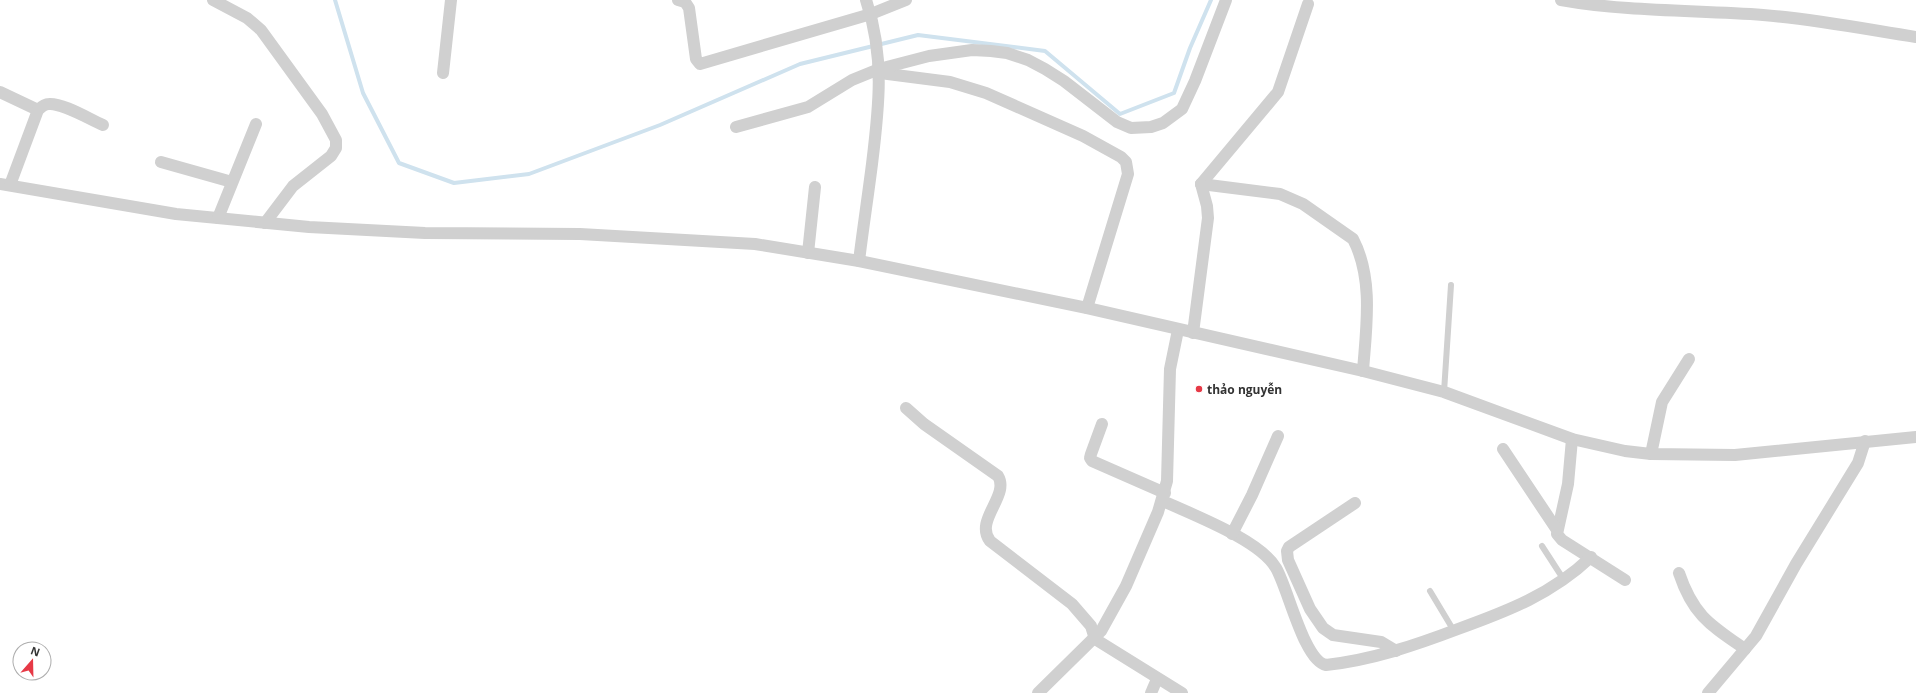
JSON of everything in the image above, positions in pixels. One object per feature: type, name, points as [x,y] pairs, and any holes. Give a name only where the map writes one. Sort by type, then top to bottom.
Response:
[{"type":"street","points":[[213,0],[247,18],[261,30],[322,114],[336,140],[336,148],[331,156],[293,186],[265,223]]},
{"type":"street","points":[[443,73],[451,0]]},
{"type":"street","points":[[678,0],[684,2],[689,8],[696,59],[700,64],[872,20],[906,0]]},
{"type":"street","points":[[859,261],[876,127],[879,67],[872,20],[866,0]]},
{"type":"street","points":[[736,127],[808,107],[852,80],[879,67],[953,52],[990,50],[1007,53],[1045,68],[1117,122],[1131,128],[1151,127],[1163,123],[1182,109],[1195,81],[1226,0]]},
{"type":"street","points":[[1561,0],[1607,7],[1641,10],[1779,17],[1916,37]]},
{"type":"street","points":[[1201,184],[1278,92],[1308,4]]},
{"type":"street","points":[[879,67],[950,82],[986,93],[1083,136],[1121,157],[1126,162],[1128,174],[1087,308]]},
{"type":"street","points":[[0,92],[38,110]]},
{"type":"street","points":[[103,124],[59,105],[46,104],[38,110],[5,184],[176,214],[265,223],[425,234],[580,234],[755,244],[859,261],[1087,308],[1444,392],[1572,439],[1626,451],[1651,454],[1735,455],[1916,437]]},
{"type":"street","points":[[218,218],[256,124]]},
{"type":"street","points":[[162,162],[232,182]]},
{"type":"street","points":[[1193,333],[1208,223],[1207,206],[1201,184]]},
{"type":"street","points":[[1201,184],[1280,194],[1303,204],[1353,239],[1357,246],[1366,290],[1363,372]]},
{"type":"street","points":[[808,253],[815,187]]},
{"type":"street","points":[[1038,693],[1095,639],[1107,623],[1126,586],[1164,497],[1169,456],[1170,369],[1178,330]]},
{"type":"street","points":[[1651,454],[1662,402],[1689,359]]},
{"type":"street","points":[[906,408],[930,428],[998,476],[1001,486],[986,527],[986,536],[997,547],[1072,604],[1084,616],[1091,626],[1095,639],[1157,679],[1182,693]]},
{"type":"street","points":[[1102,424],[1091,454],[1090,458],[1092,461],[1164,497],[1266,554],[1276,567],[1287,591],[1305,642],[1317,661],[1321,664],[1335,664],[1396,651],[1516,607],[1564,580],[1591,557]]},
{"type":"street","points":[[1232,534],[1252,495],[1278,436]]},
{"type":"street","points":[[1572,439],[1568,484],[1557,530],[1558,537],[1625,580]]},
{"type":"street","points":[[1708,693],[1762,626],[1783,586],[1858,463],[1865,441]]},
{"type":"street","points":[[1503,449],[1557,530]]},
{"type":"street","points":[[1355,503],[1289,547],[1287,551],[1288,560],[1310,609],[1323,628],[1333,635],[1381,642],[1396,651]]},
{"type":"street","points":[[1678,573],[1688,598],[1702,617],[1745,649]]},
{"type":"street","points":[[1151,693],[1157,679]]},
{"type":"lane","points":[[1444,392],[1451,285]]},
{"type":"lane","points":[[1542,546],[1564,580]]},
{"type":"lane","points":[[1430,591],[1454,631]]},
{"type":"waterway","points":[[335,0],[363,93],[399,163],[454,183],[529,174],[660,125],[800,64],[918,35],[1045,51],[1120,114],[1174,93],[1190,48],[1211,0]]},
{"type":"place","name":"thảo nguyễn","points":[[1199,389]]}]
